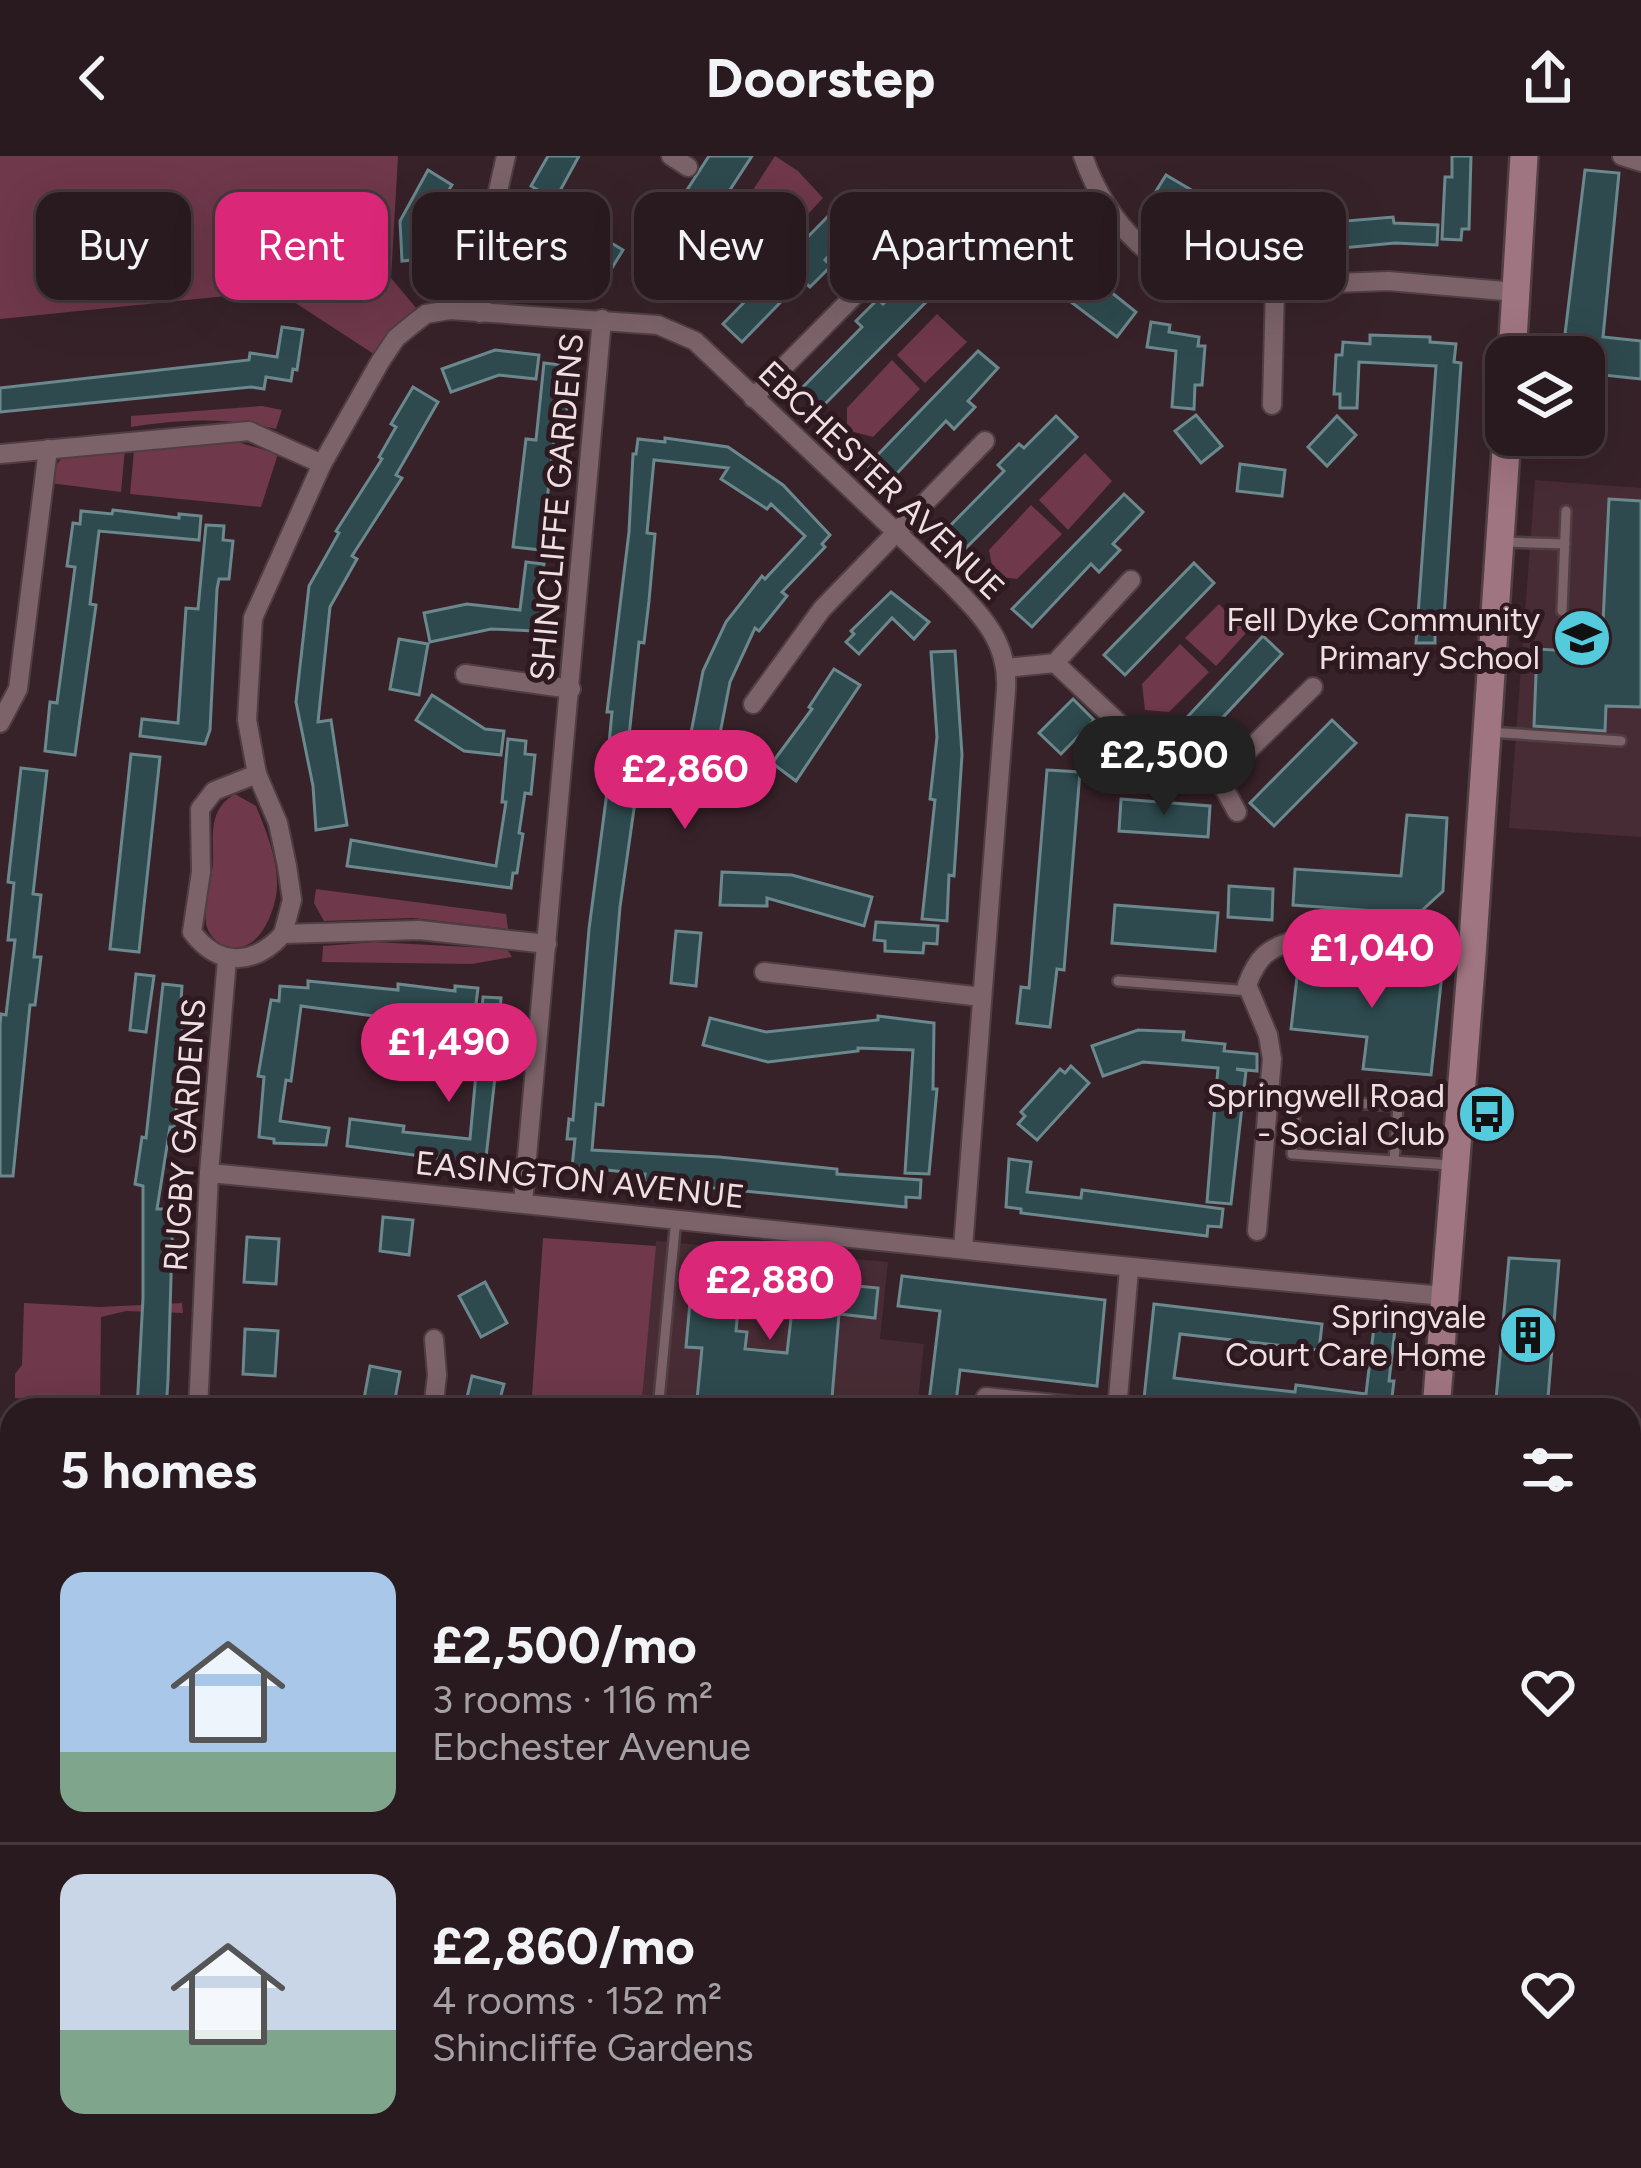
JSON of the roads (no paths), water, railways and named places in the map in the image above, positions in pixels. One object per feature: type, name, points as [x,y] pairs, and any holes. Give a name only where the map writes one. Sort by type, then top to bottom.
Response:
[{"type":"main road","points":[[1513,336],[1525,156]]},
{"type":"main road","points":[[1437,1398],[1505,456]]},
{"type":"street","points":[[480,313],[492,217],[506,156]]},
{"type":"street","points":[[1083,156],[1103,203],[1141,246]]},
{"type":"street","points":[[1622,156],[1641,162]]},
{"type":"street","points":[[1346,283],[1404,281],[1516,292]]},
{"type":"street","points":[[753,398],[850,300]]},
{"type":"street","points":[[1272,405],[1275,300]]},
{"type":"street","name":"EBCHESTER AVENUE","points":[[322,464],[388,350],[426,314],[450,310],[658,325],[695,341],[987,621],[1004,651],[1007,668]]},
{"type":"street","name":"SHINCLIFFE GARDENS","points":[[524,1202],[602,319]]},
{"type":"street","points":[[0,454],[249,431],[322,464],[254,618],[247,720],[256,774],[278,823],[292,900],[283,934],[258,955],[227,959]]},
{"type":"street","points":[[753,704],[822,609],[985,441]]},
{"type":"street","points":[[0,723],[18,689],[48,449]]},
{"type":"street","points":[[963,1248],[1007,668],[1055,663],[1131,580]]},
{"type":"street","points":[[1055,663],[1171,772],[1191,781],[1219,779],[1313,687]]},
{"type":"street","points":[[465,674],[571,689]]},
{"type":"street","name":"RUGBY GARDENS","points":[[199,1398],[209,1174],[227,959],[203,948],[192,932],[200,872],[200,809],[214,791],[256,774]]},
{"type":"street","points":[[1219,779],[1237,812]]},
{"type":"street","points":[[283,934],[405,929],[547,944]]},
{"type":"street","points":[[1257,1231],[1272,1059],[1268,1035],[1247,985],[1255,963],[1271,946],[1294,941],[1472,956]]},
{"type":"street","points":[[764,972],[982,997]]},
{"type":"street","name":"EASINGTON AVENUE","points":[[209,1174],[676,1217],[1129,1269],[1445,1296]]},
{"type":"street","points":[[1117,1398],[1129,1269]]},
{"type":"street","points":[[434,1339],[434,1398]]},
{"type":"lane","points":[[1562,611],[1566,511]]},
{"type":"lane","points":[[1499,541],[1565,544]]},
{"type":"lane","points":[[1486,732],[1621,742]]},
{"type":"lane","points":[[1118,981],[1250,991]]},
{"type":"lane","points":[[1394,1161],[1399,1106],[1296,1099],[1292,1154],[1456,1166]]},
{"type":"lane","points":[[659,1398],[676,1217]]},
{"type":"place","name":"Fell Dyke Community Primary School","points":[[1582,638]]},
{"type":"place","name":"Springwell Road - Social Club","points":[[1487,1114]]},
{"type":"place","name":"Springvale Court Care Home","points":[[1528,1335]]}]
